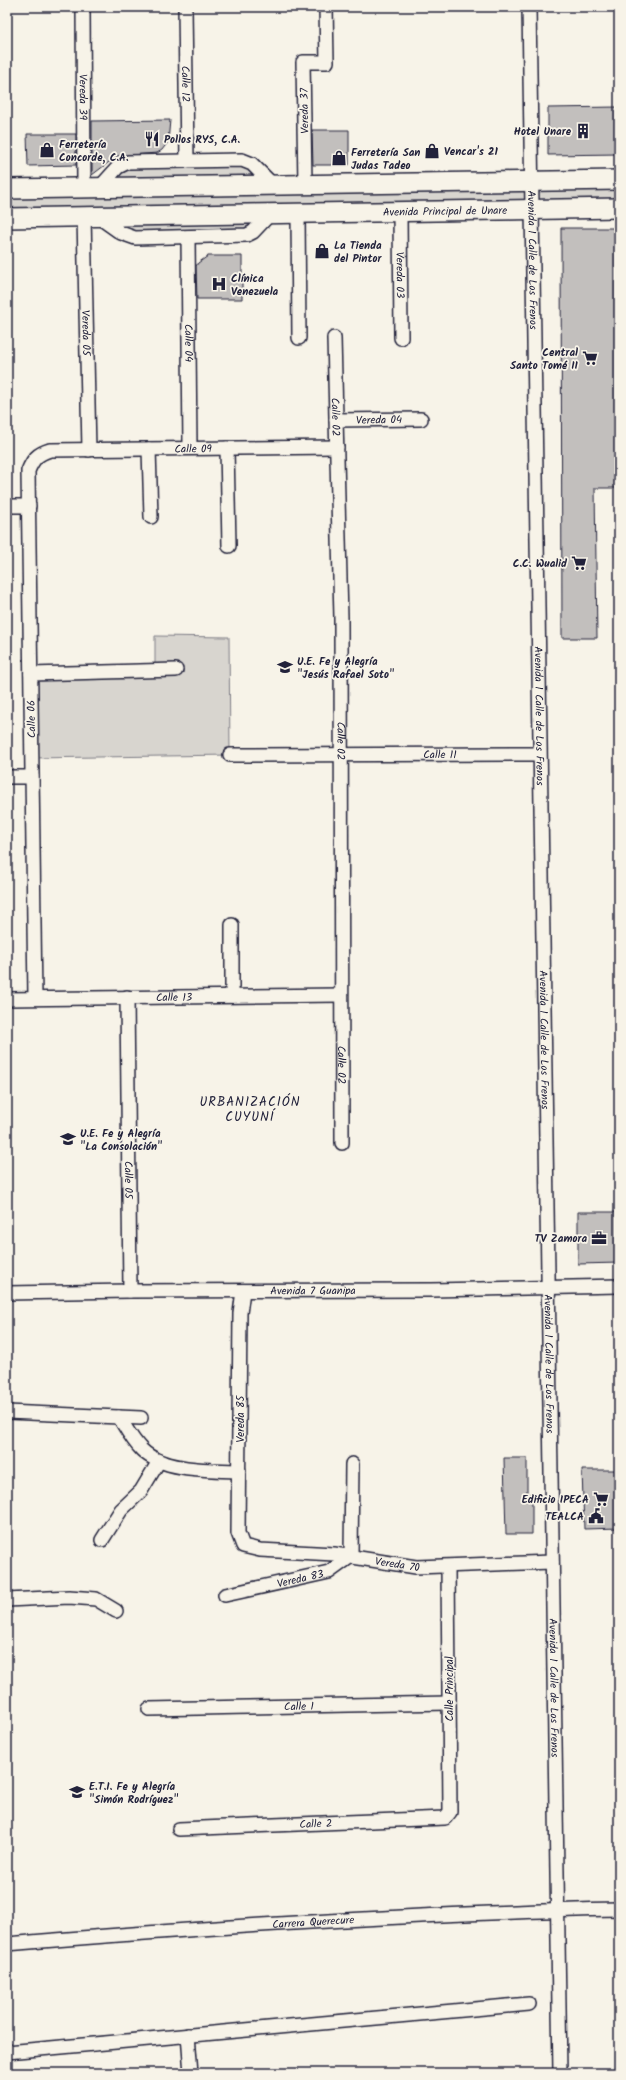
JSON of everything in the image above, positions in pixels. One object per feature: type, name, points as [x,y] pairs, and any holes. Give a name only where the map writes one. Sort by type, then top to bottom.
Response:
[{"type":"street","name":"Vereda 39","points":[[83,7],[92,187]]},
{"type":"street","name":"Calle 12","points":[[185,7],[187,161]]},
{"type":"street","name":"Vereda 37","points":[[305,184],[303,62],[327,62],[326,7]]},
{"type":"street","name":"Avenida 1 Calle de Los Frenos","points":[[529,7],[539,754],[549,1287],[556,1911],[560,2073]]},
{"type":"street","points":[[92,187],[118,167],[128,162],[187,161],[248,161],[273,185]]},
{"type":"street","points":[[7,189],[619,180]]},
{"type":"street","name":"Avenida Principal de Unare","points":[[7,218],[619,208]]},
{"type":"street","name":"Vereda 03","points":[[400,212],[401,338]]},
{"type":"street","points":[[90,216],[121,234],[135,238],[247,235],[253,232],[271,213]]},
{"type":"street","points":[[298,213],[300,338]]},
{"type":"street","name":"Vereda 05","points":[[89,450],[90,216]]},
{"type":"street","name":"Calle 04","points":[[188,237],[190,448]]},
{"type":"street","name":"Calle 02","points":[[334,338],[341,618],[342,1143]]},
{"type":"street","name":"Vereda 04","points":[[336,420],[421,419]]},
{"type":"street","name":"Calle 09","points":[[50,450],[337,447]]},
{"type":"street","points":[[227,448],[229,546]]},
{"type":"street","points":[[149,449],[151,517]]},
{"type":"street","name":"Calle 06","points":[[35,998],[28,471],[32,461],[39,453],[50,450]]},
{"type":"street","points":[[7,506],[29,506]]},
{"type":"street","points":[[31,674],[176,670]]},
{"type":"street","name":"Calle 11","points":[[230,755],[539,754]]},
{"type":"street","points":[[7,778],[32,777]]},
{"type":"street","points":[[232,925],[232,996]]},
{"type":"street","name":"Calle 13","points":[[7,998],[341,995]]},
{"type":"street","name":"Calle 05","points":[[127,997],[130,1291]]},
{"type":"street","name":"Avenida 7 Guanipa","points":[[7,1293],[418,1290],[619,1286]]},
{"type":"street","name":"Vereda 85","points":[[243,1291],[240,1313],[238,1533],[243,1546]]},
{"type":"street","points":[[7,1412],[141,1418]]},
{"type":"street","points":[[119,1416],[143,1451],[159,1461],[197,1470],[239,1472]]},
{"type":"street","points":[[102,1540],[121,1510],[141,1491],[159,1461]]},
{"type":"street","points":[[351,1556],[352,1464]]},
{"type":"street","name":"Vereda 70","points":[[243,1546],[260,1550],[351,1556],[416,1566],[448,1567],[552,1562]]},
{"type":"street","name":"Vereda 83","points":[[226,1595],[329,1572],[351,1556]]},
{"type":"street","name":"Calle Principal","points":[[448,1567],[450,1812]]},
{"type":"street","points":[[7,1600],[69,1597],[96,1599],[116,1611]]},
{"type":"street","name":"Calle 1","points":[[149,1709],[449,1703]]},
{"type":"street","name":"Calle 2","points":[[179,1829],[441,1820],[450,1812]]},
{"type":"street","name":"Carrera Querecure","points":[[7,1944],[209,1927],[425,1915],[619,1909]]},
{"type":"street","points":[[7,2052],[529,2004]]},
{"type":"street","points":[[188,2035],[191,2073]]},
{"type":"shaded area","points":[[242,160],[273,185],[619,180],[619,208],[272,213],[253,232],[135,238],[97,216],[7,218],[7,189],[84,187],[118,167]]},
{"type":"shaded area","points":[[155,636],[229,637],[230,755],[32,758],[31,674],[155,671]]},
{"type":"building","name":"Hotel Unare","points":[[619,107],[619,154],[548,155],[548,108]]},
{"type":"building","points":[[170,120],[168,142],[162,150],[157,153],[117,156],[92,175],[92,121]]},
{"type":"building","points":[[312,130],[349,130],[349,165],[313,165]]},
{"type":"building","name":"Ferretería Concorde, C.A.","points":[[27,134],[76,134],[76,165],[28,166]]},
{"type":"building","name":"Central Santo Tomé II","points":[[561,228],[619,228],[619,488],[595,488],[597,638],[562,638]]},
{"type":"building","name":"Clínica Venezuela","points":[[208,256],[242,256],[242,299],[197,299],[196,266]]},
{"type":"building","name":"TV Zamora","points":[[578,1212],[619,1212],[619,1263],[578,1264]]},
{"type":"building","points":[[504,1458],[527,1458],[527,1494],[532,1494],[532,1534],[506,1534]]},
{"type":"building","name":"Edificio IPECA","points":[[582,1470],[619,1470],[619,1528],[584,1529]]},
{"type":"place","name":"Hotel Unare","points":[[583,131]]},
{"type":"place","name":"Pollos RYS, C.A.","points":[[152,139]]},
{"type":"place","name":"Ferretería Concorde, C.A.","points":[[47,150]]},
{"type":"place","name":"Vencar's 21","points":[[432,151]]},
{"type":"place","name":"Ferretería San Judas Tadeo","points":[[339,158]]},
{"type":"place","name":"La Tienda del Pintor","points":[[322,251]]},
{"type":"place","name":"Clínica Venezuela","points":[[219,284]]},
{"type":"place","name":"Central Santo Tomé II","points":[[590,358]]},
{"type":"place","name":"C.C. Wualid","points":[[579,563]]},
{"type":"place","name":"U.E. Fe y Alegría \"Jesús Rafael Soto\"","points":[[285,667]]},
{"type":"place","name":"U.E. Fe y Alegría \"La Consolación\"","points":[[68,1139]]},
{"type":"place","name":"TV Zamora","points":[[599,1238]]},
{"type":"place","name":"Edificio IPECA","points":[[601,1499]]},
{"type":"place","name":"TEALCA","points":[[596,1516]]},
{"type":"place","name":"E.T.I. Fe y Alegría \"Simón Rodríguez\"","points":[[77,1792]]},
{"type":"district","name":"URBANIZACIÓN CUYUNÍ","points":[[250,1108]]}]
